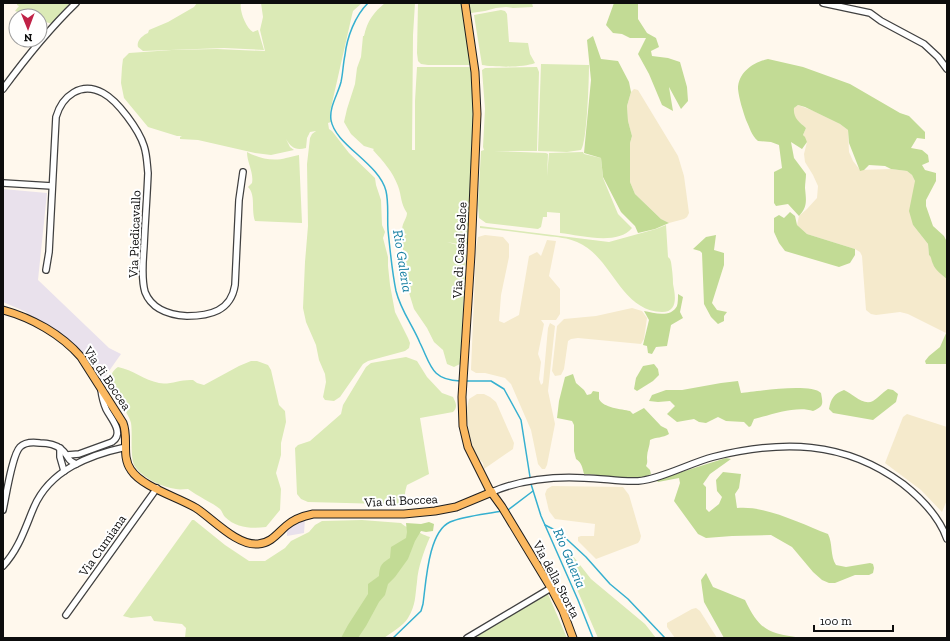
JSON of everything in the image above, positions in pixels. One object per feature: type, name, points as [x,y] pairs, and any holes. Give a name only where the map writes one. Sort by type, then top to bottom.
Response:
[{"type":"main road","name":"Via di Casal Selce","points":[[465,3],[475,72],[477,114],[472,254],[462,398],[463,426],[468,447],[492,492]]},
{"type":"main road","name":"Via di Boccea","points":[[3,310],[49,330],[65,341],[81,357],[123,423],[125,429],[127,463],[132,472],[156,488],[197,509],[244,542],[262,544],[269,541],[290,523],[313,514],[404,514],[434,512],[456,507],[492,492]]},
{"type":"main road","name":"Via della Storta","points":[[492,492],[551,588],[574,638]]},
{"type":"street","points":[[3,89],[50,30],[76,3]]},
{"type":"street","points":[[824,3],[870,13],[881,22],[924,44],[938,56],[947,69]]},
{"type":"street","name":"Via Piedicavallo","points":[[46,270],[49,252],[56,117],[64,99],[77,91],[89,90],[102,92],[111,99],[128,118],[141,139],[146,155],[148,178],[143,275],[145,291],[148,298],[156,307],[170,314],[202,316],[213,314],[230,301],[234,290],[239,200],[243,172]]},
{"type":"street","points":[[3,183],[52,186]]},
{"type":"street","points":[[67,456],[79,454],[112,442],[116,439],[118,432],[117,427],[106,408],[101,390]]},
{"type":"street","points":[[3,510],[13,464],[19,448],[26,443],[44,443],[60,448],[69,459],[76,464]]},
{"type":"street","name":"Via di Boccea","points":[[492,492],[524,482],[536,481],[582,478],[640,481],[651,479],[710,458],[733,452],[778,446],[817,448],[838,452],[856,458],[877,466],[892,475],[926,504],[938,520],[947,540]]},
{"type":"street","points":[[3,566],[14,554],[35,506],[45,488],[51,481],[76,464],[126,447]]},
{"type":"street","points":[[60,448],[60,457],[64,471]]},
{"type":"street","name":"Via Cumiana","points":[[66,615],[156,488]]},
{"type":"street","points":[[468,638],[551,588]]},
{"type":"shaded area","points":[[634,89],[638,90],[678,156],[684,176],[689,213],[684,219],[669,223],[661,219],[635,194],[630,182],[630,143],[632,136],[628,121],[627,106],[631,92]]},
{"type":"shaded area","points":[[798,105],[840,124],[848,130],[849,152],[853,161],[860,170],[891,169],[907,171],[912,175],[915,181],[913,225],[928,244],[929,255],[932,258],[933,264],[947,279],[946,333],[908,314],[900,312],[876,315],[871,314],[866,310],[862,256],[860,252],[855,249],[807,234],[797,225],[799,216],[817,198],[818,186],[805,162],[804,154],[807,142],[803,135],[806,128],[796,119],[793,113],[794,108]]},
{"type":"shaded area","points":[[3,189],[47,193],[38,280],[109,348],[121,354],[102,381],[66,337],[24,311],[3,302]]},
{"type":"shaded area","points":[[485,235],[503,237],[509,244],[509,257],[501,295],[499,321],[504,323],[519,315],[529,256],[537,252],[541,256],[547,240],[556,241],[549,276],[560,289],[560,314],[556,320],[541,320],[544,324],[538,354],[541,362],[539,379],[541,385],[543,383],[548,328],[550,323],[555,326],[548,391],[555,424],[545,469],[542,469],[538,464],[531,430],[511,384],[505,378],[485,373],[476,373],[471,370],[476,248],[478,237]]},
{"type":"shaded area","points":[[632,308],[642,311],[647,318],[644,339],[641,344],[578,338],[571,339],[568,341],[564,369],[561,375],[555,376],[552,371],[557,326],[564,319],[596,316]]},
{"type":"shaded area","points":[[477,394],[484,394],[496,402],[514,443],[513,449],[484,469],[483,463],[475,455],[469,433],[466,412],[469,399]]},
{"type":"shaded area","points":[[907,414],[947,427],[947,500],[942,512],[921,490],[885,463],[903,417]]},
{"type":"shaded area","points":[[552,486],[623,487],[629,495],[641,536],[640,540],[638,543],[596,559],[578,541],[578,537],[581,536],[594,536],[595,524],[555,519],[549,511],[545,494],[547,489]]},
{"type":"shaded area","points":[[305,519],[304,533],[287,536],[287,528],[293,523]]},
{"type":"shaded area","points":[[696,608],[700,611],[717,638],[675,638],[667,627],[667,623]]},
{"type":"green space","points":[[17,3],[71,3],[52,24],[48,23],[48,8],[17,8],[19,6]]},
{"type":"green space","points":[[197,3],[241,3],[242,14],[246,23],[253,32],[258,30],[264,50],[224,48],[143,51],[138,47],[139,40],[148,33],[149,30],[168,22],[194,7]]},
{"type":"green space","points":[[261,3],[362,3],[353,11],[330,112],[331,122],[328,123],[329,129],[349,153],[375,178],[381,200],[382,225],[385,232],[383,238],[388,257],[390,285],[395,312],[410,343],[409,348],[405,351],[368,361],[363,364],[340,397],[334,401],[325,400],[323,397],[326,382],[325,374],[319,360],[316,345],[306,322],[303,308],[308,226],[307,164],[310,138],[316,131],[310,132],[307,138],[306,148],[296,149],[286,139],[290,147],[294,150],[271,155],[255,153],[198,140],[180,139],[182,136],[177,136],[148,127],[124,98],[121,83],[123,59],[129,53],[217,49],[265,51],[260,30],[263,17]]},
{"type":"green space","points":[[385,3],[415,3],[413,35],[412,150],[415,150],[417,67],[471,68],[474,89],[474,123],[471,150],[473,151],[467,244],[463,245],[447,242],[465,247],[466,254],[460,364],[454,367],[447,364],[443,350],[434,342],[427,328],[414,309],[406,283],[402,237],[407,234],[403,233],[402,230],[407,213],[403,206],[396,181],[373,150],[374,149],[364,146],[351,134],[344,122],[355,84],[364,36],[372,17]]},
{"type":"green space","points":[[418,3],[463,3],[472,65],[428,65],[421,64],[418,61]]},
{"type":"green space","points":[[469,3],[532,3],[533,7],[506,7],[471,13]]},
{"type":"green space","points":[[614,3],[638,3],[638,19],[647,33],[656,38],[659,47],[651,51],[652,56],[668,58],[680,62],[687,87],[688,101],[681,109],[669,87],[673,111],[662,105],[649,74],[638,54],[646,38],[630,38],[622,34],[613,33],[606,25]]},
{"type":"green space","points":[[501,10],[505,11],[507,14],[509,42],[528,43],[530,54],[535,63],[530,65],[501,67],[482,65],[474,15]]},
{"type":"green space","points":[[593,36],[601,59],[618,61],[629,82],[631,92],[627,106],[628,121],[632,136],[630,143],[630,182],[635,194],[661,219],[669,223],[655,229],[638,233],[635,226],[621,212],[603,177],[601,158],[584,153],[591,80],[587,40]]},
{"type":"green space","points":[[768,59],[803,67],[850,84],[900,113],[909,116],[925,132],[925,139],[917,138],[911,148],[922,150],[928,155],[929,162],[922,165],[925,170],[936,173],[936,181],[926,200],[926,206],[933,226],[944,236],[947,242],[947,279],[934,266],[929,255],[928,244],[913,225],[909,211],[915,181],[912,175],[907,171],[891,169],[885,166],[869,165],[864,170],[860,171],[849,143],[848,130],[840,124],[798,105],[794,108],[794,114],[797,120],[806,128],[803,135],[807,142],[802,149],[791,142],[794,158],[806,174],[805,206],[799,216],[788,204],[776,206],[774,203],[774,172],[782,168],[779,145],[771,142],[758,141],[754,136],[746,120],[738,89],[741,78],[752,65]]},
{"type":"green space","points":[[541,64],[589,65],[585,135],[581,150],[567,152],[538,151]]},
{"type":"green space","points":[[537,67],[539,72],[537,151],[494,151],[546,153],[548,154],[547,176],[549,153],[583,152],[584,154],[601,158],[603,178],[618,214],[632,228],[617,237],[598,238],[560,233],[560,213],[547,212],[547,217],[543,217],[541,227],[538,229],[486,223],[479,218],[478,205],[481,151],[484,150],[485,109],[482,70],[485,68]]},
{"type":"green space","points":[[247,152],[261,158],[276,160],[299,155],[302,223],[255,221],[253,198],[248,187],[252,183],[252,179]]},
{"type":"green space","points":[[790,212],[795,216],[797,225],[807,234],[855,249],[855,255],[850,263],[839,267],[785,251],[774,232],[774,218],[779,215],[784,218]]},
{"type":"green space","points":[[666,225],[668,257],[671,262],[675,302],[671,309],[662,312],[648,309],[636,303],[626,293],[599,259],[589,249],[577,242],[559,237],[480,228],[480,226],[609,242]]},
{"type":"green space","points":[[716,235],[714,250],[724,253],[724,265],[712,303],[717,310],[727,312],[724,316],[724,321],[718,324],[711,317],[704,304],[702,253],[693,249],[706,237]]},
{"type":"green space","points":[[678,294],[683,297],[680,312],[683,318],[671,325],[667,346],[656,347],[652,354],[648,353],[647,346],[643,345],[649,320],[644,311],[662,314],[671,312],[677,306]]},
{"type":"green space","points":[[947,331],[947,364],[926,364],[925,361],[929,356],[940,347]]},
{"type":"green space","points":[[406,357],[417,361],[427,377],[442,393],[453,397],[456,405],[453,412],[420,418],[429,474],[407,485],[405,494],[406,504],[390,507],[384,504],[308,502],[301,499],[297,494],[295,448],[298,445],[310,441],[341,414],[343,405],[366,367],[371,363]]},
{"type":"green space","points":[[251,361],[257,361],[268,365],[271,370],[279,405],[285,411],[286,422],[281,443],[281,455],[276,473],[281,489],[280,510],[266,527],[255,528],[239,526],[229,521],[221,510],[188,489],[178,489],[154,482],[136,468],[132,453],[131,423],[112,387],[111,380],[112,373],[118,367],[129,370],[148,380],[159,383],[193,380],[204,385]]},
{"type":"green space","points":[[654,364],[658,369],[659,375],[653,381],[637,391],[634,389],[636,378],[643,366]]},
{"type":"green space","points":[[573,374],[576,383],[587,395],[591,394],[593,391],[599,392],[599,399],[604,404],[613,408],[630,411],[633,414],[644,408],[661,426],[667,429],[669,434],[650,440],[646,466],[650,470],[651,474],[636,478],[619,478],[584,474],[581,464],[576,459],[574,451],[574,425],[572,421],[557,418],[559,401],[565,377]]},
{"type":"green space","points":[[738,381],[741,393],[783,388],[807,388],[815,390],[821,393],[822,404],[819,408],[813,411],[799,409],[775,413],[754,419],[749,427],[744,422],[726,421],[718,417],[706,423],[699,422],[694,419],[677,422],[667,414],[675,406],[670,401],[649,401],[652,395],[666,390],[682,390]]},
{"type":"green space","points":[[888,389],[893,390],[898,394],[896,402],[873,420],[833,413],[829,409],[834,397],[844,390],[862,401],[869,402],[875,400]]},
{"type":"green space","points":[[726,458],[731,459],[710,474],[703,484],[706,487],[706,509],[709,512],[719,504],[722,497],[717,491],[716,480],[723,472],[741,474],[739,488],[735,494],[737,508],[759,509],[771,512],[828,534],[836,565],[846,567],[870,563],[873,564],[873,573],[869,575],[855,575],[835,583],[829,583],[822,580],[813,572],[792,547],[771,535],[706,538],[698,534],[674,501],[680,483],[679,478],[658,482],[656,480]]},
{"type":"green space","points":[[192,520],[249,561],[265,561],[285,548],[291,541],[309,532],[315,525],[322,521],[362,520],[401,523],[430,537],[420,565],[415,600],[411,613],[403,624],[384,638],[185,638],[186,628],[182,624],[154,621],[151,616],[131,618],[123,616]]},
{"type":"green space","points":[[429,522],[434,524],[433,531],[421,531],[415,541],[408,559],[388,584],[385,595],[379,602],[358,638],[341,638],[368,594],[368,584],[379,576],[382,565],[390,558],[391,547],[406,538],[406,523],[421,524]]},
{"type":"green space","points":[[573,556],[591,579],[645,624],[656,638],[598,638],[573,580],[567,558]]},
{"type":"green space","points":[[706,573],[713,587],[745,600],[755,618],[766,629],[780,634],[801,638],[724,638],[704,602],[701,580]]},
{"type":"green space","points":[[548,594],[567,638],[479,638],[477,635]]},
{"type":"waterway","name":"Rio Galeria","points":[[368,3],[359,14],[350,34],[346,48],[341,82],[331,110],[331,120],[334,129],[340,138],[367,163],[382,181],[386,191],[388,230],[396,291],[401,305],[430,364],[433,370],[443,378],[460,381]]},
{"type":"waterway","name":"Rio Galeria","points":[[466,381],[491,381],[504,389],[521,420],[530,477]]},
{"type":"waterway","name":"Rio Galeria","points":[[531,484],[541,516],[593,638]]},
{"type":"waterway","points":[[508,510],[533,491]]},
{"type":"waterway","points":[[393,638],[421,611],[429,559],[437,536],[443,528],[450,522],[462,518],[502,511]]},
{"type":"waterway","points":[[545,525],[559,532],[586,557],[610,584],[628,599],[665,638]]}]
